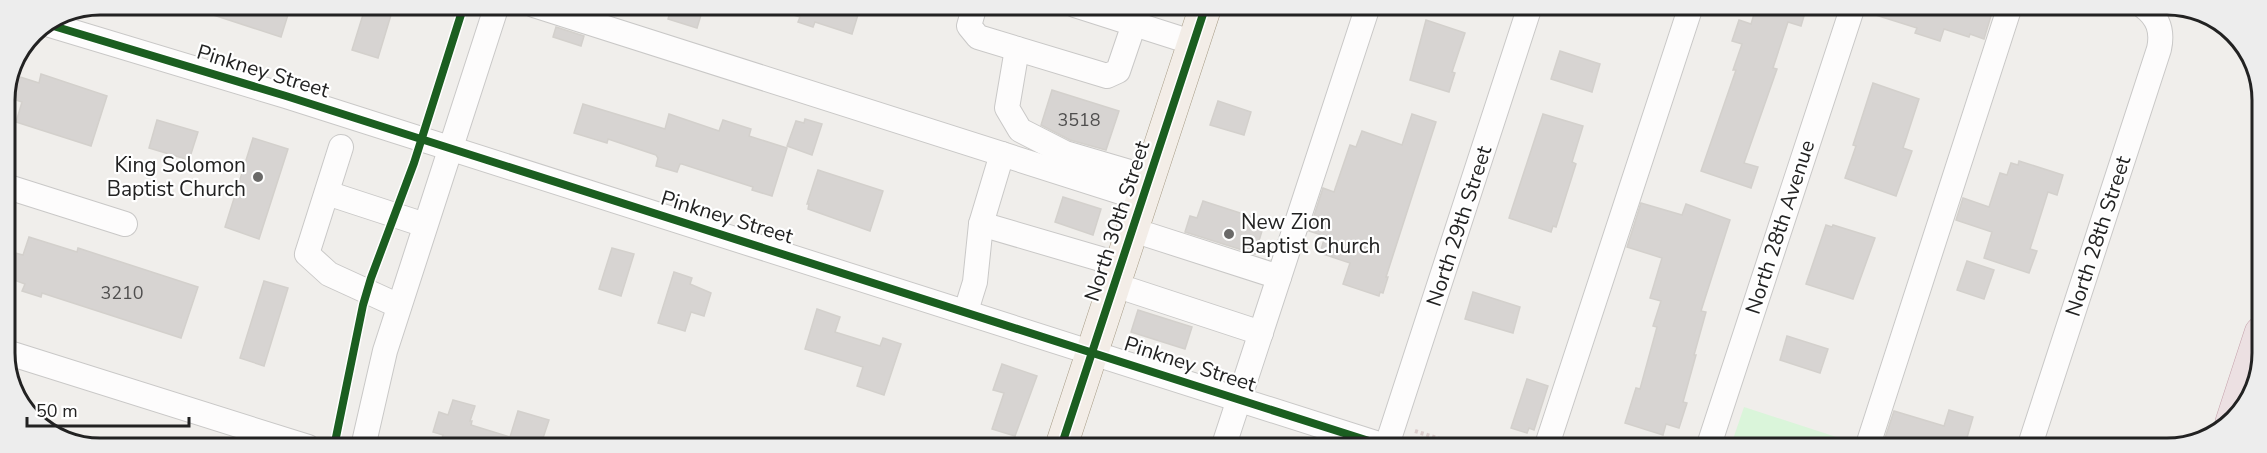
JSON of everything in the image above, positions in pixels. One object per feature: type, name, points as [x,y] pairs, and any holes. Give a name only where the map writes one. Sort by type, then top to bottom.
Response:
[{"type":"highway","points":[[2241,395],[2251,364]]},
{"type":"main road","name":"North 30th Street","points":[[1064,438],[1203,15]]},
{"type":"street","points":[[365,438],[377,381],[399,306],[494,15]]},
{"type":"street","points":[[565,15],[1002,154],[1147,189]]},
{"type":"street","points":[[972,15],[969,26],[978,37],[1107,76],[1118,71],[1134,24]]},
{"type":"street","points":[[1107,15],[1194,43]]},
{"type":"street","points":[[1226,438],[1365,15]]},
{"type":"street","name":"North 29th Street","points":[[1391,438],[1527,15]]},
{"type":"street","points":[[1549,438],[1688,15]]},
{"type":"street","name":"North 28th Avenue","points":[[1711,438],[1849,15]]},
{"type":"street","points":[[1870,438],[2007,15]]},
{"type":"street","name":"North 28th Street","points":[[2032,438],[2159,49],[2161,38],[2151,15]]},
{"type":"street","name":"Pinkney Street","points":[[57,27],[275,93],[1239,398],[1376,438]]},
{"type":"street","points":[[1017,49],[1007,108],[1020,130],[1065,153],[1147,189]]},
{"type":"street","points":[[341,147],[307,254],[329,273],[399,306]]},
{"type":"street","points":[[966,312],[975,282],[981,224],[1002,154]]},
{"type":"street","points":[[15,189],[125,224]]},
{"type":"street","points":[[327,193],[425,225]]},
{"type":"street","points":[[981,224],[1118,275],[1261,333]]},
{"type":"street","points":[[1133,230],[1279,277]]},
{"type":"street","points":[[15,355],[279,438]]},
{"type":"green space","points":[[1744,407],[1839,438],[1733,438]]},
{"type":"building","points":[[213,15],[288,15],[281,37]]},
{"type":"building","points":[[363,15],[391,15],[378,58],[352,50]]},
{"type":"building","points":[[669,15],[701,15],[697,28],[668,19]]},
{"type":"building","points":[[794,15],[858,15],[852,34],[815,22],[813,27],[798,22],[800,17]]},
{"type":"building","points":[[1754,15],[1804,15],[1801,26],[1788,22],[1773,68],[1777,69],[1744,163],[1758,167],[1751,188],[1701,171],[1736,70],[1733,70],[1742,44],[1732,41],[1739,20],[1751,24]]},
{"type":"building","points":[[1876,15],[1991,15],[1984,39],[1944,29],[1940,41],[1915,33],[1917,28]]},
{"type":"building","points":[[1426,20],[1465,33],[1452,72],[1455,73],[1449,92],[1410,80]]},
{"type":"building","points":[[556,27],[584,36],[581,46],[553,37]]},
{"type":"building","points":[[1560,51],[1600,64],[1592,92],[1551,79]]},
{"type":"building","points":[[41,74],[107,96],[91,146],[16,122],[22,102],[15,100],[19,77],[39,83]]},
{"type":"building","points":[[1873,83],[1919,99],[1903,148],[1912,151],[1896,196],[1845,178]]},
{"type":"building","points":[[1052,90],[1119,111],[1106,150],[1070,140],[1041,125]]},
{"type":"building","points":[[1218,101],[1251,112],[1244,135],[1210,125]]},
{"type":"building","points":[[583,104],[665,129],[669,114],[719,131],[723,120],[751,129],[749,136],[787,148],[772,196],[752,190],[753,187],[682,164],[677,172],[656,166],[658,158],[656,155],[608,139],[607,143],[574,133]]},
{"type":"building","points":[[1412,114],[1436,122],[1386,277],[1388,277],[1383,293],[1380,292],[1379,296],[1343,284],[1350,263],[1320,253],[1325,236],[1309,231],[1323,188],[1334,192],[1350,145],[1356,147],[1362,131],[1402,145]]},
{"type":"building","points":[[1543,114],[1583,126],[1572,162],[1576,164],[1556,227],[1553,226],[1551,232],[1509,218]]},
{"type":"building","points":[[805,119],[822,124],[812,155],[787,146],[796,121],[804,123]]},
{"type":"building","points":[[157,120],[198,132],[189,160],[149,148]]},
{"type":"building","points":[[253,138],[288,149],[259,239],[225,227]]},
{"type":"building","points":[[2019,161],[2063,175],[2057,195],[2048,192],[2030,249],[2037,251],[2029,273],[1984,258],[1992,232],[1956,220],[1963,198],[1989,207],[2000,173],[2007,175],[2011,163],[2018,165]]},
{"type":"building","points":[[818,170],[883,191],[870,231],[808,209],[809,204],[807,204]]},
{"type":"building","points":[[1063,197],[1101,209],[1093,235],[1055,222]]},
{"type":"building","points":[[1203,201],[1265,221],[1255,254],[1185,232],[1190,216],[1197,218]]},
{"type":"building","points":[[1641,203],[1682,215],[1686,204],[1730,220],[1701,311],[1706,312],[1683,402],[1687,403],[1679,428],[1666,424],[1663,435],[1625,423],[1636,388],[1640,389],[1657,327],[1653,326],[1661,301],[1650,298],[1662,258],[1627,247]]},
{"type":"building","points":[[1826,225],[1875,238],[1853,299],[1806,284]]},
{"type":"building","points":[[29,237],[77,252],[78,248],[198,287],[181,338],[42,293],[41,297],[22,291],[25,284],[15,280],[15,253],[23,255]]},
{"type":"building","points":[[612,248],[634,254],[621,296],[599,289]]},
{"type":"building","points":[[1967,261],[1994,270],[1984,299],[1957,290]]},
{"type":"building","points":[[674,272],[692,278],[690,284],[711,293],[704,316],[691,312],[685,331],[658,323]]},
{"type":"building","points":[[264,281],[288,288],[264,366],[240,358]]},
{"type":"building","points":[[1473,292],[1520,307],[1513,333],[1465,319]]},
{"type":"building","points":[[817,309],[840,317],[835,332],[880,346],[883,338],[901,344],[884,395],[857,386],[863,367],[805,349]]},
{"type":"building","points":[[1138,310],[1192,327],[1185,349],[1131,332]]},
{"type":"building","points":[[1787,336],[1828,349],[1820,373],[1780,360]]},
{"type":"building","points":[[1002,364],[1037,376],[1015,436],[992,429],[1004,393],[993,390]]},
{"type":"building","points":[[1527,379],[1548,386],[1534,430],[1529,428],[1527,433],[1511,428]]},
{"type":"building","points":[[453,400],[475,406],[470,421],[472,421],[471,425],[510,437],[518,411],[549,420],[543,438],[442,438],[443,435],[433,432],[439,412],[448,415]]},
{"type":"building","points":[[1949,410],[1973,417],[1967,438],[1885,438],[1894,411],[1944,426]]},
{"type":"cycle path","points":[[336,438],[363,305],[414,163],[461,15]]},
{"type":"cycle path","points":[[1064,438],[1203,15]]},
{"type":"cycle path","points":[[57,27],[286,96],[1360,438]]},
{"type":"place","name":"King Solomon Baptist Church","points":[[258,177]]},
{"type":"place","name":"New Zion Baptist Church","points":[[1229,234]]}]
